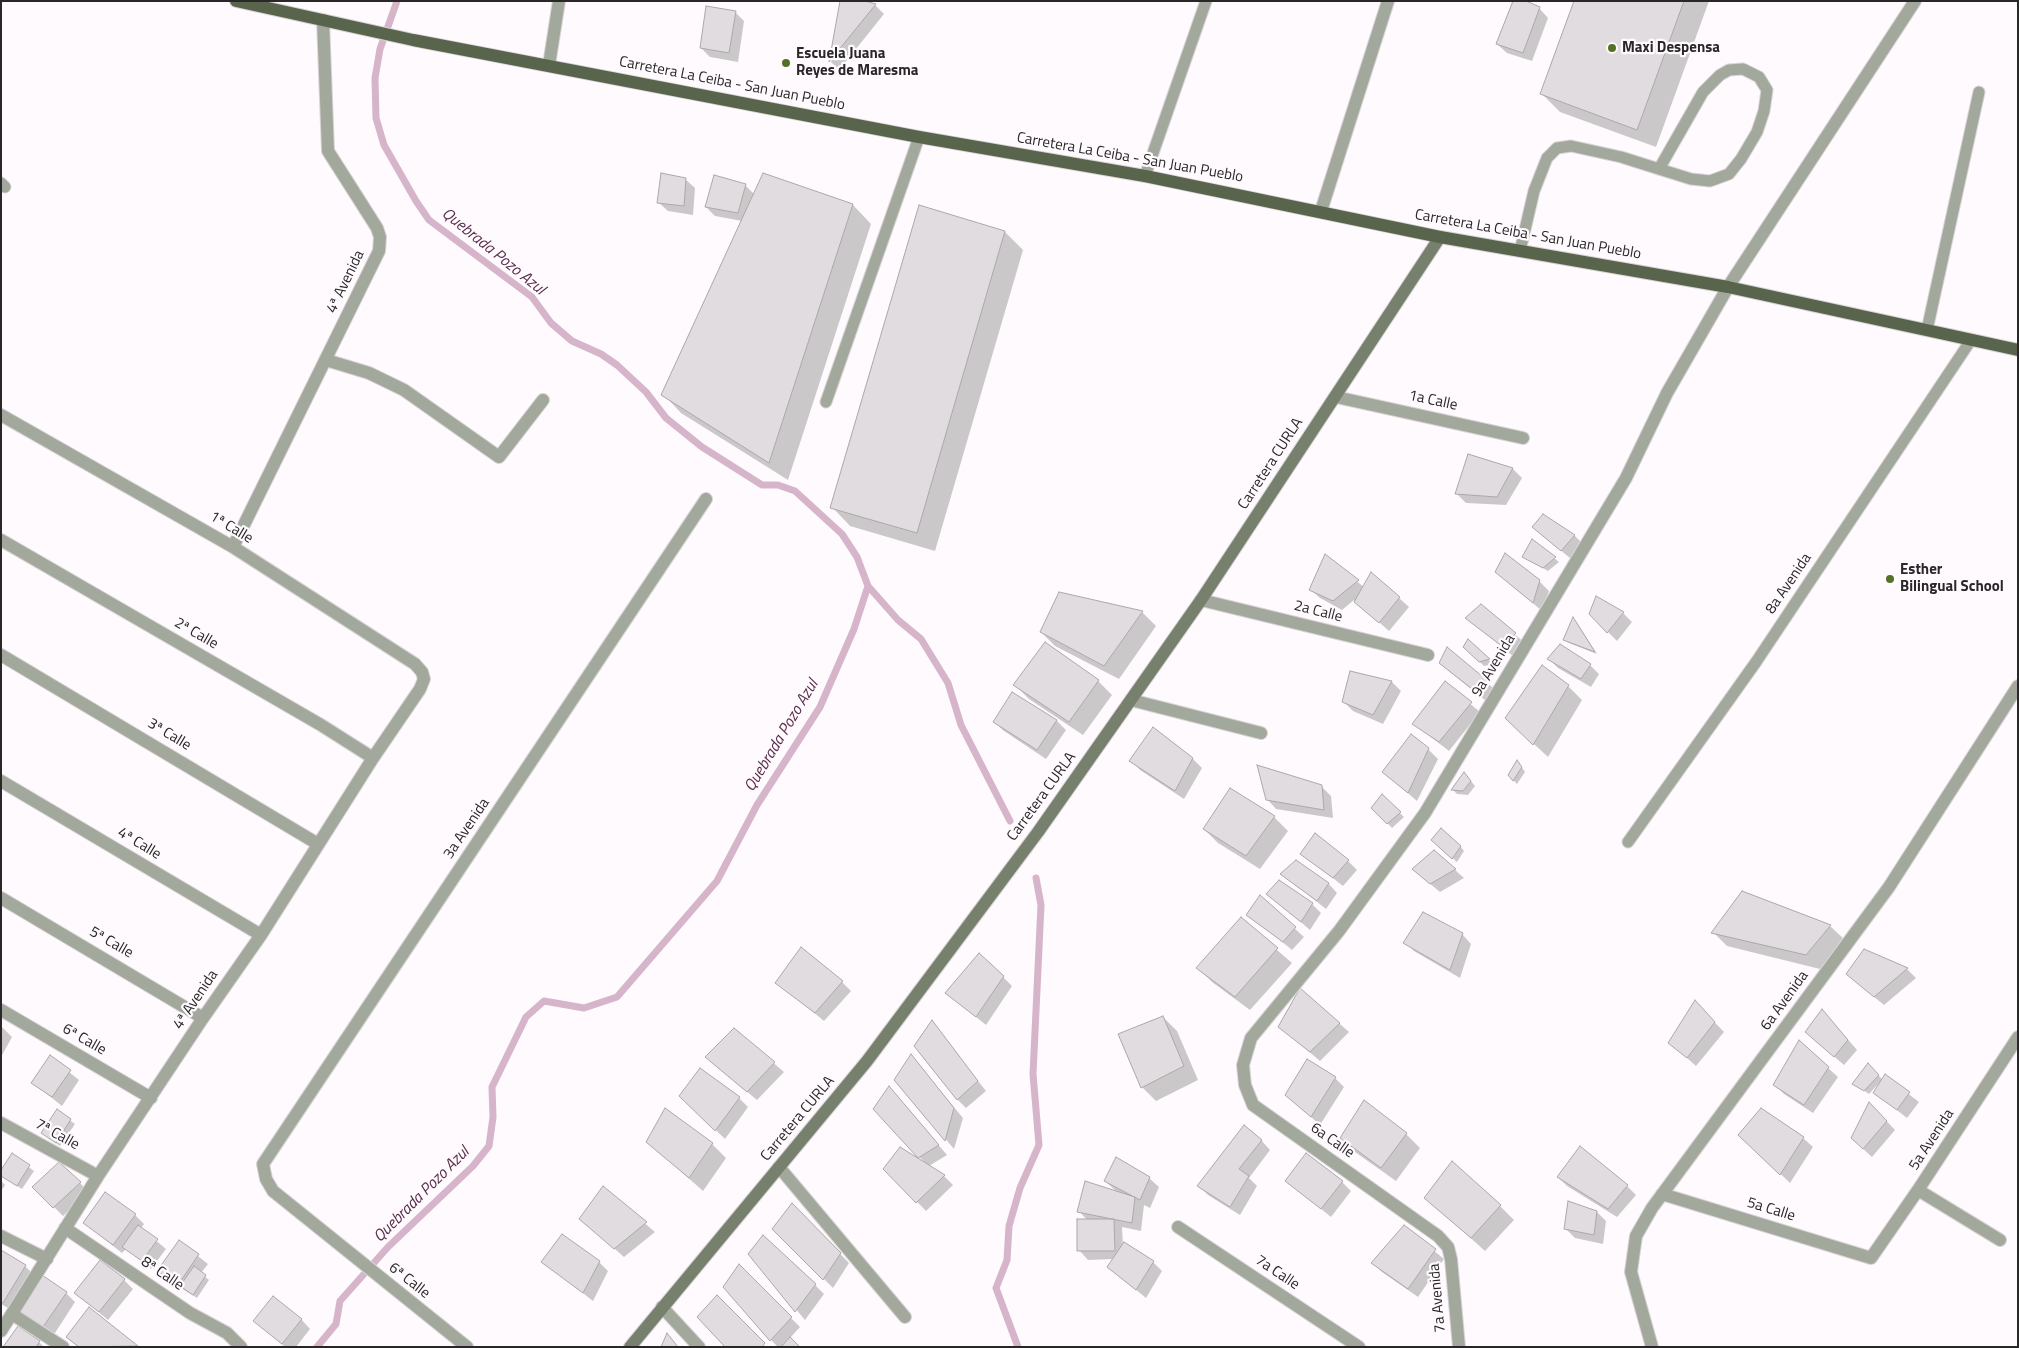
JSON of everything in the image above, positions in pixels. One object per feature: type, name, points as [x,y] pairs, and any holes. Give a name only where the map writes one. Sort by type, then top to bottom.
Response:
[{"type":"main road","name":"Carretera La Ceiba - San Juan Pueblo","points":[[236,1],[413,40],[918,137],[1145,176],[1440,237],[1728,286],[2018,350]]},
{"type":"main road","name":"Carretera CURLA","points":[[630,1347],[867,1061],[1038,832],[1201,600],[1440,237]]},
{"type":"street","points":[[549,65],[559,1]]},
{"type":"street","points":[[1320,211],[1388,1]]},
{"type":"street","name":"9a Avenida","points":[[1251,1038],[1339,931],[1425,813],[1626,478],[1667,392],[1728,286],[1915,1]]},
{"type":"street","name":"4ª Avenida","points":[[233,547],[379,251],[380,237],[377,228],[328,151],[323,20]]},
{"type":"street","points":[[326,360],[369,373],[404,390],[499,457],[543,400]]},
{"type":"street","name":"1a Calle","points":[[1336,397],[1523,438]]},
{"type":"street","name":"1ª Calle","points":[[1,415],[233,547],[415,664],[422,672],[424,680],[420,689]]},
{"type":"street","name":"3a Avenida","points":[[266,1180],[263,1164],[706,499]]},
{"type":"street","name":"2ª Calle","points":[[1,540],[321,725],[372,758]]},
{"type":"street","name":"2a Calle","points":[[1201,600],[1428,655]]},
{"type":"street","name":"3ª Calle","points":[[1,655],[318,844]]},
{"type":"street","name":"6a Avenida","points":[[1652,1347],[1630,1272],[1636,1236],[1662,1194],[1889,887],[2018,686]]},
{"type":"street","name":"4ª Avenida","points":[[1,1331],[98,1176],[203,1018],[261,935],[372,758],[420,689]]},
{"type":"street","points":[[1131,700],[1261,733]]},
{"type":"street","name":"4ª Calle","points":[[1,781],[261,935]]},
{"type":"street","name":"5ª Calle","points":[[1,898],[203,1018]]},
{"type":"street","name":"6ª Calle","points":[[1,1010],[151,1098]]},
{"type":"street","name":"5a Avenida","points":[[1871,1258],[2018,1037]]},
{"type":"street","name":"6a Calle","points":[[1251,1038],[1243,1065],[1245,1085],[1253,1105],[1438,1236],[1448,1247]]},
{"type":"street","name":"7ª Calle","points":[[1,1122],[98,1176]]},
{"type":"street","points":[[779,1167],[905,1317]]},
{"type":"street","name":"6ª Calle","points":[[266,1180],[273,1191],[380,1279],[467,1347]]},
{"type":"street","points":[[1918,1190],[2000,1240]]},
{"type":"street","name":"5a Calle","points":[[1662,1194],[1871,1258]]},
{"type":"street","name":"7a Calle","points":[[1178,1227],[1359,1347]]},
{"type":"street","name":"8ª Calle","points":[[65,1228],[190,1313],[227,1333],[240,1347]]},
{"type":"street","points":[[1,1236],[47,1259]]},
{"type":"street","name":"7a Avenida","points":[[1448,1247],[1451,1258],[1459,1347]]},
{"type":"street","points":[[662,1307],[699,1347]]},
{"type":"street","points":[[12,1314],[63,1347]]},
{"type":"lane","points":[[1145,176],[1206,1]]},
{"type":"lane","points":[[1520,251],[1534,191],[1547,158],[1557,148],[1571,146],[1621,157],[1659,169],[1691,179],[1710,182],[1728,174],[1741,159],[1756,132],[1764,111],[1767,90],[1759,77],[1743,69],[1729,70],[1720,75],[1703,92],[1659,169]]},
{"type":"lane","points":[[1927,330],[1979,92]]},
{"type":"lane","points":[[826,402],[918,137]]},
{"type":"lane","name":"8a Avenida","points":[[1628,842],[1756,662],[1971,340]]},
{"type":"building","points":[[840,1],[865,1],[876,4],[829,62]]},
{"type":"building","points":[[1513,1],[1526,1],[1540,7],[1523,53],[1496,44]]},
{"type":"building","name":"Maxi Despensa","points":[[1574,1],[1684,1],[1637,130],[1540,94]]},
{"type":"building","points":[[706,6],[736,11],[729,53],[700,48]]},
{"type":"building","points":[[661,173],[686,178],[684,206],[657,203]]},
{"type":"building","points":[[763,173],[853,204],[769,463],[661,395]]},
{"type":"building","points":[[714,175],[746,184],[738,213],[705,207]]},
{"type":"building","points":[[919,205],[1005,231],[917,533],[830,508]]},
{"type":"building","points":[[1468,454],[1513,468],[1497,497],[1455,494]]},
{"type":"building","points":[[1543,514],[1575,535],[1561,551],[1532,527]]},
{"type":"building","points":[[1532,539],[1556,557],[1543,568],[1522,557]]},
{"type":"building","points":[[1505,553],[1540,580],[1533,603],[1495,572]]},
{"type":"building","points":[[1325,554],[1359,580],[1333,601],[1309,590]]},
{"type":"building","points":[[1371,572],[1400,597],[1379,623],[1354,602]]},
{"type":"building","points":[[1059,592],[1143,611],[1104,666],[1040,632]]},
{"type":"building","points":[[1596,596],[1624,612],[1607,633],[1589,614]]},
{"type":"building","points":[[1481,604],[1516,633],[1503,647],[1465,618]]},
{"type":"building","points":[[1573,617],[1595,652],[1563,640]]},
{"type":"building","points":[[1468,639],[1490,659],[1479,662],[1463,647]]},
{"type":"building","points":[[1045,642],[1099,680],[1069,722],[1013,685]]},
{"type":"building","points":[[1560,644],[1591,664],[1581,679],[1547,659]]},
{"type":"building","points":[[1447,647],[1488,681],[1476,692],[1439,663]]},
{"type":"building","points":[[1542,665],[1569,685],[1533,745],[1505,718]]},
{"type":"building","points":[[1350,671],[1392,681],[1373,715],[1342,702]]},
{"type":"building","points":[[1445,681],[1472,702],[1439,742],[1412,724]]},
{"type":"building","points":[[1012,692],[1057,720],[1037,750],[993,722]]},
{"type":"building","points":[[1153,727],[1193,758],[1175,791],[1129,761]]},
{"type":"building","points":[[1411,734],[1429,748],[1408,793],[1382,772]]},
{"type":"building","points":[[1517,760],[1522,767],[1513,781],[1508,775]]},
{"type":"building","points":[[1257,765],[1322,785],[1324,810],[1266,800]]},
{"type":"building","points":[[1464,772],[1471,781],[1463,791],[1451,790]]},
{"type":"building","points":[[1230,788],[1275,816],[1246,856],[1203,829]]},
{"type":"building","points":[[1382,794],[1401,812],[1387,824],[1371,808]]},
{"type":"building","points":[[1441,828],[1461,846],[1452,859],[1431,840]]},
{"type":"building","points":[[1315,833],[1349,860],[1333,878],[1300,854]]},
{"type":"building","points":[[1434,850],[1456,869],[1430,884],[1412,869]]},
{"type":"building","points":[[1296,860],[1329,883],[1317,901],[1280,874]]},
{"type":"building","points":[[1279,880],[1313,903],[1301,922],[1266,894]]},
{"type":"building","points":[[1742,891],[1831,925],[1806,955],[1711,933]]},
{"type":"building","points":[[1260,895],[1296,927],[1283,942],[1246,915]]},
{"type":"building","points":[[1423,912],[1463,933],[1450,970],[1403,943]]},
{"type":"building","points":[[1241,917],[1278,948],[1235,997],[1196,968]]},
{"type":"building","points":[[801,947],[843,981],[815,1013],[775,983]]},
{"type":"building","points":[[1864,949],[1908,968],[1874,997],[1846,974]]},
{"type":"building","points":[[979,953],[1004,976],[976,1017],[945,993]]},
{"type":"building","points":[[1300,988],[1340,1023],[1310,1052],[1278,1027]]},
{"type":"building","points":[[1695,1000],[1715,1022],[1687,1058],[1668,1043]]},
{"type":"building","points":[[1822,1009],[1848,1040],[1834,1057],[1805,1032]]},
{"type":"building","points":[[1163,1016],[1184,1066],[1141,1088],[1118,1034]]},
{"type":"building","points":[[932,1020],[978,1081],[957,1100],[914,1046]]},
{"type":"building","points":[[734,1028],[775,1062],[747,1092],[705,1057]]},
{"type":"building","points":[[1799,1040],[1829,1067],[1804,1105],[1773,1085]]},
{"type":"building","points":[[911,1054],[954,1108],[945,1141],[894,1080]]},
{"type":"building","points":[[50,1055],[71,1070],[52,1097],[31,1083]]},
{"type":"building","points":[[1307,1059],[1336,1077],[1311,1117],[1285,1095]]},
{"type":"building","points":[[1868,1063],[1879,1075],[1864,1091],[1852,1084]]},
{"type":"building","points":[[700,1068],[740,1097],[715,1131],[679,1096]]},
{"type":"building","points":[[1885,1074],[1910,1092],[1897,1110],[1873,1093]]},
{"type":"building","points":[[889,1086],[939,1145],[918,1158],[873,1109]]},
{"type":"building","points":[[1364,1100],[1407,1133],[1381,1168],[1340,1138]]},
{"type":"building","points":[[1869,1102],[1887,1121],[1863,1149],[1851,1138]]},
{"type":"building","points":[[665,1108],[713,1143],[689,1178],[646,1142]]},
{"type":"building","points":[[1761,1108],[1804,1137],[1780,1175],[1738,1135]]},
{"type":"building","points":[[57,1109],[71,1119],[56,1143],[41,1133]]},
{"type":"building","points":[[1244,1125],[1262,1140],[1239,1169],[1249,1176],[1230,1207],[1197,1186]]},
{"type":"building","points":[[1580,1146],[1628,1185],[1608,1209],[1557,1177]]},
{"type":"building","points":[[900,1147],[945,1175],[916,1203],[883,1169]]},
{"type":"building","points":[[12,1153],[30,1165],[17,1186],[1,1176],[1,1170]]},
{"type":"building","points":[[1306,1153],[1343,1181],[1321,1209],[1285,1181]]},
{"type":"building","points":[[1116,1157],[1150,1177],[1140,1200],[1104,1181]]},
{"type":"building","points":[[1452,1161],[1501,1205],[1471,1238],[1424,1198]]},
{"type":"building","points":[[59,1162],[81,1182],[53,1208],[32,1187]]},
{"type":"building","points":[[1085,1181],[1135,1197],[1132,1223],[1077,1212]]},
{"type":"building","points":[[603,1186],[647,1222],[614,1249],[579,1219]]},
{"type":"building","points":[[105,1192],[136,1214],[113,1245],[83,1223]]},
{"type":"building","points":[[1568,1201],[1597,1211],[1594,1235],[1564,1229]]},
{"type":"building","points":[[792,1203],[841,1253],[823,1280],[772,1229]]},
{"type":"building","points":[[1077,1219],[1114,1219],[1115,1251],[1077,1251]]},
{"type":"building","points":[[138,1225],[158,1239],[142,1261],[122,1247]]},
{"type":"building","points":[[1404,1225],[1436,1249],[1408,1289],[1371,1263]]},
{"type":"building","points":[[562,1234],[600,1261],[583,1293],[541,1262]]},
{"type":"building","points":[[763,1235],[816,1284],[795,1312],[748,1254]]},
{"type":"building","points":[[179,1240],[199,1254],[178,1285],[157,1271]]},
{"type":"building","points":[[1124,1242],[1154,1261],[1136,1290],[1107,1267]]},
{"type":"building","points":[[1,1250],[26,1265],[3,1303],[1,1302]]},
{"type":"building","points":[[100,1260],[125,1279],[99,1312],[74,1293]]},
{"type":"building","points":[[739,1264],[792,1317],[770,1341],[723,1287]]},
{"type":"building","points":[[194,1266],[206,1275],[193,1295],[180,1286]]},
{"type":"building","points":[[42,1275],[67,1292],[43,1327],[18,1311]]},
{"type":"building","points":[[717,1295],[765,1343],[762,1347],[725,1347],[697,1317]]},
{"type":"building","points":[[273,1296],[302,1319],[282,1344],[253,1321]]},
{"type":"building","points":[[89,1307],[138,1346],[79,1347],[66,1337]]},
{"type":"building","points":[[18,1326],[40,1341],[36,1347],[3,1347]]},
{"type":"building","points":[[667,1333],[678,1347],[661,1347]]},
{"type":"building","points":[[790,1337],[800,1347],[781,1347]]},
{"type":"waterway","name":"Quebrada Pozo Azul","points":[[317,1347],[336,1324],[340,1301],[388,1247],[473,1166],[489,1146],[493,1117],[492,1087],[526,1017],[544,1001],[584,1008],[617,997],[717,881],[757,805],[820,707],[854,629],[868,586],[857,557],[842,534],[795,491],[778,485],[762,485],[702,447],[666,418],[646,392],[617,365],[601,354],[572,341],[551,323],[532,297],[429,220],[384,145],[376,118],[375,78],[380,49],[397,1]]},
{"type":"waterway","points":[[868,586],[898,620],[921,639],[948,683],[961,725],[1010,821]]},
{"type":"waterway","points":[[1018,1347],[996,1288],[1007,1260],[1009,1226],[1020,1188],[1039,1145],[1033,1074],[1041,905],[1036,878]]},
{"type":"place","name":"Maxi Despensa","points":[[1612,48]]},
{"type":"place","name":"Escuela Juana Reyes de Maresma","points":[[786,63]]},
{"type":"place","name":"Esther Bilingual School","points":[[1890,579]]}]
